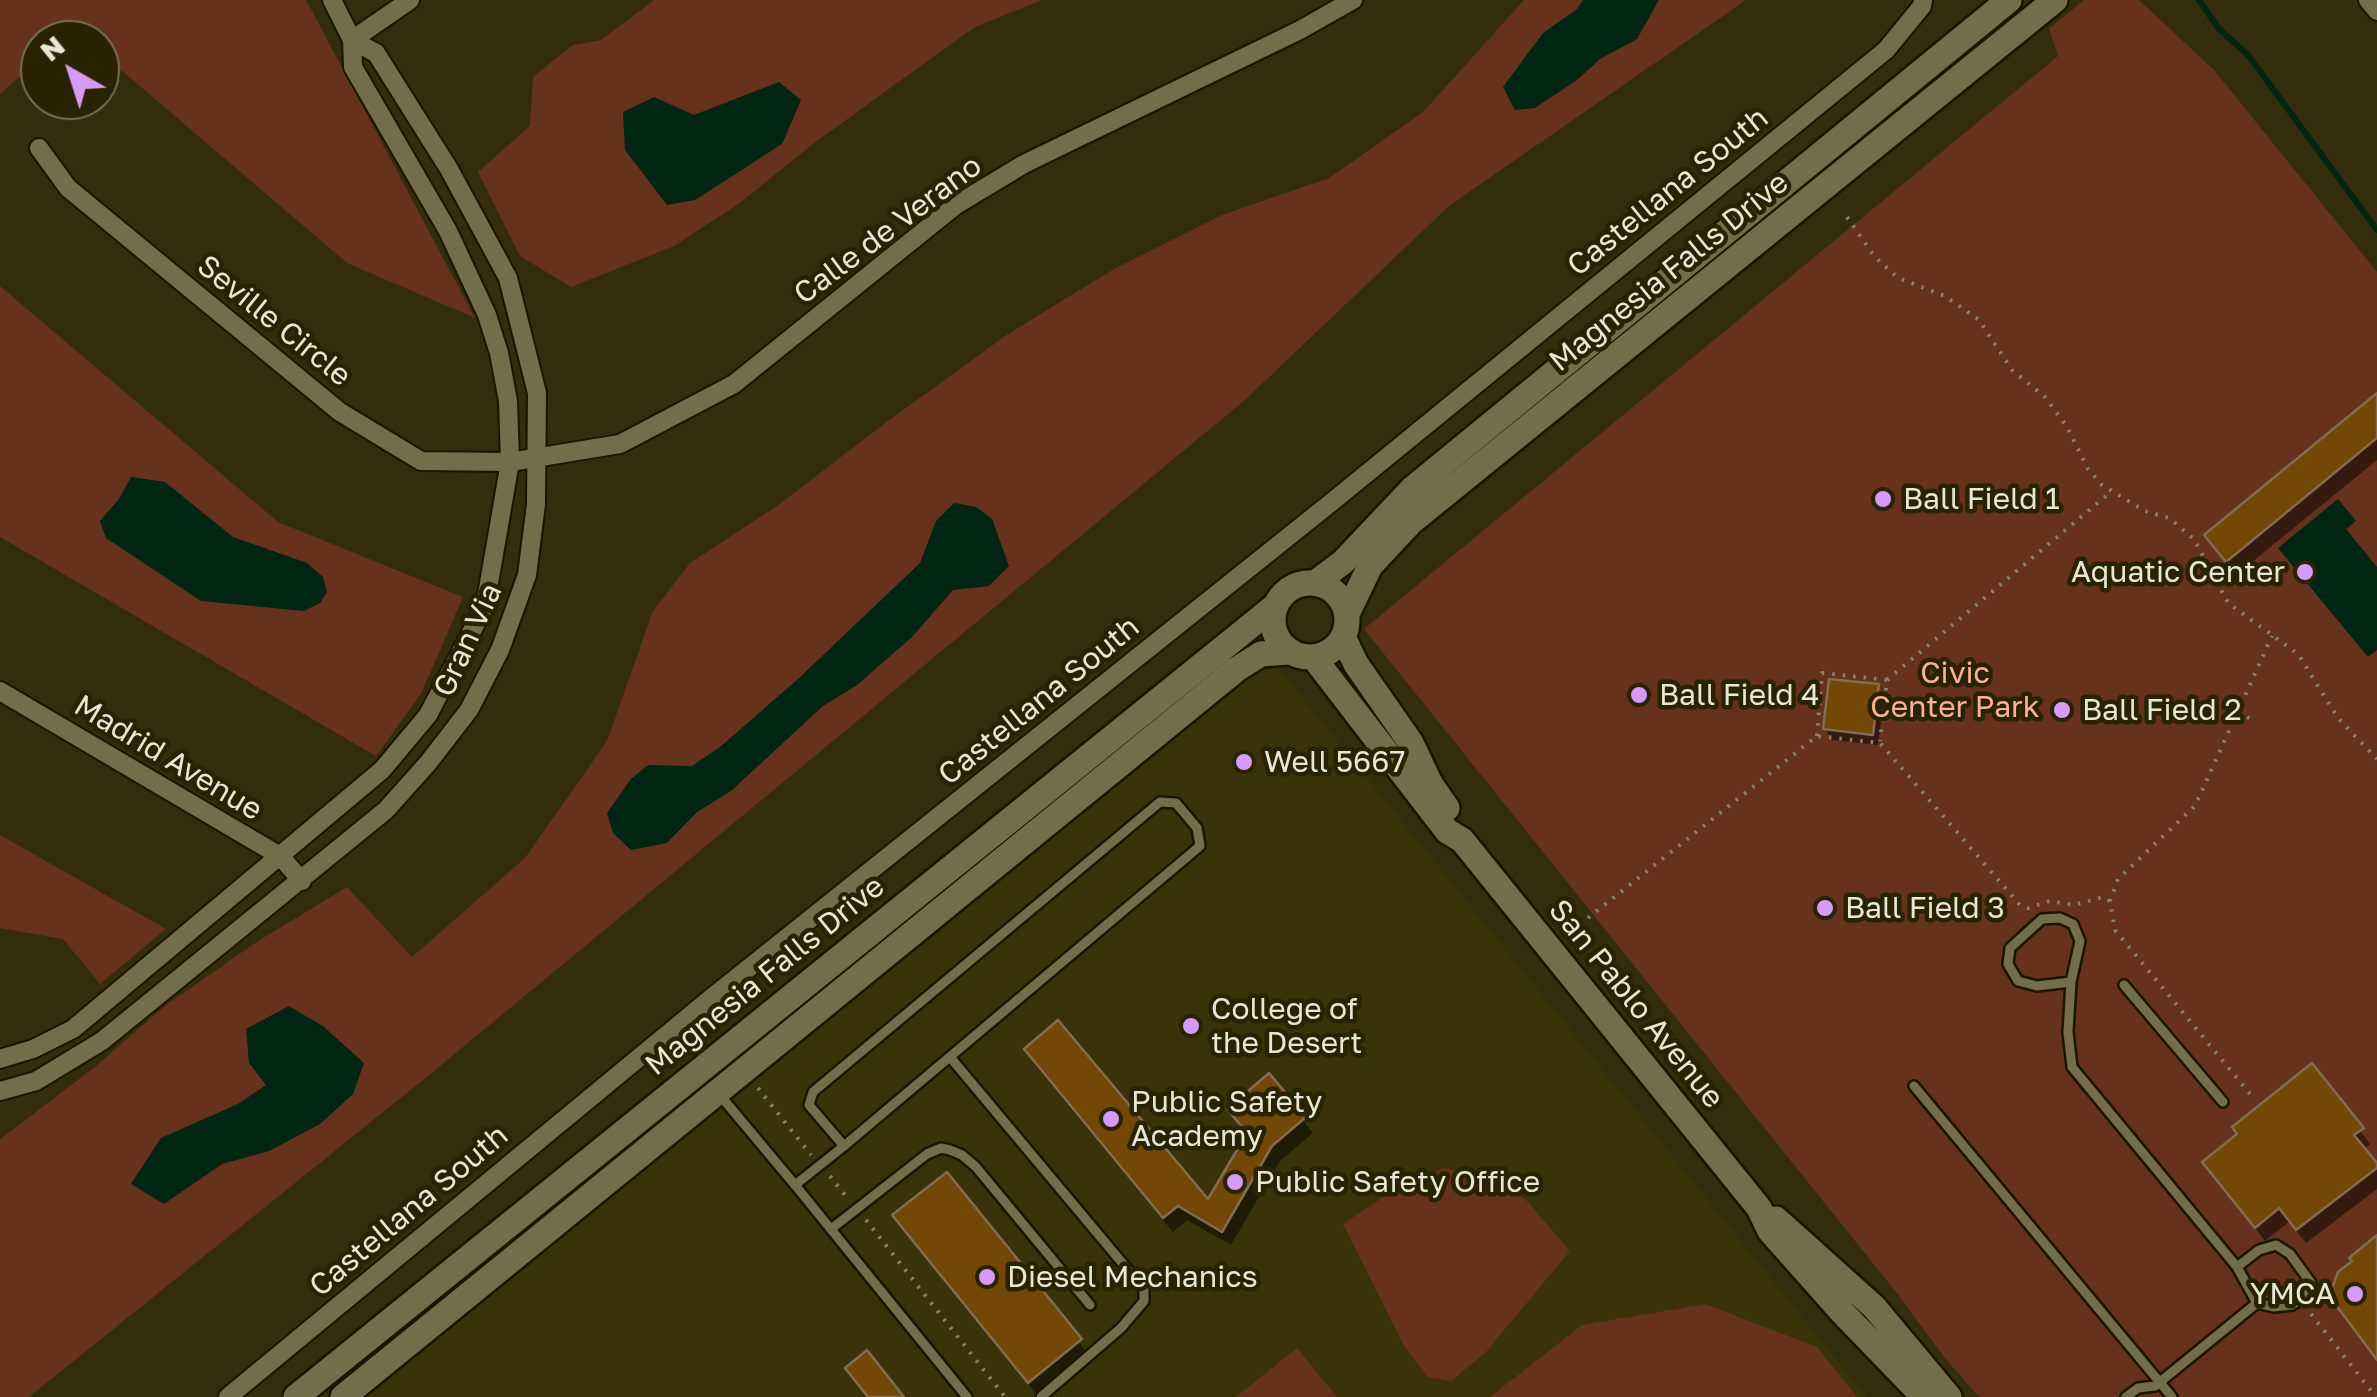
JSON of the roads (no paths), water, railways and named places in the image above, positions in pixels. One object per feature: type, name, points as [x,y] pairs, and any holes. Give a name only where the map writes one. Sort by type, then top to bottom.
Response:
[{"type":"street","name":"Gran Via","points":[[0,1059],[33,1049],[73,1029],[382,770],[428,715],[484,606],[510,462],[508,402],[487,314],[448,230],[353,67],[352,40],[332,0]]},
{"type":"street","points":[[352,40],[410,0]]},
{"type":"street","name":"Calle de Verano","points":[[510,462],[620,444],[734,384],[956,205],[1024,164],[1300,30],[1353,0]]},
{"type":"street","name":"Castellana South","points":[[228,1397],[710,999],[1333,502],[1886,50],[1923,0]]},
{"type":"street","name":"Magnesia Falls Drive","points":[[1315,583],[1343,562],[1412,489],[2009,0]]},
{"type":"street","points":[[2014,36],[2020,13],[2031,0]]},
{"type":"street","name":"Magnesia Falls Drive","points":[[1345,626],[1370,566],[1411,522],[2056,0]]},
{"type":"street","points":[[2368,0],[2377,11]]},
{"type":"street","name":"Gran Via","points":[[0,1092],[36,1081],[75,1060],[386,810],[469,710],[500,650],[527,575],[536,504],[537,393],[508,278],[449,168],[376,53],[352,40]]},
{"type":"street","name":"Seville Circle","points":[[39,148],[68,188],[340,412],[421,460],[510,462]]},
{"type":"street","points":[[1315,583],[1336,593],[1345,626],[1327,654],[1302,655],[1273,632],[1275,606],[1292,587],[1315,583]]},
{"type":"street","name":"Magnesia Falls Drive","points":[[296,1397],[1275,606]]},
{"type":"street","name":"San Pablo Avenue","points":[[1345,626],[1356,664],[1411,743],[1457,823],[1462,840]]},
{"type":"street","name":"Magnesia Falls Drive","points":[[343,1397],[1237,669],[1261,654],[1302,655]]},
{"type":"street","name":"San Pablo Avenue","points":[[1302,655],[1447,831],[1462,840],[1759,1208],[1770,1231],[1840,1312],[1924,1397]]},
{"type":"street","name":"Madrid Avenue","points":[[0,691],[280,856],[302,881]]},
{"type":"street","name":"San Pablo Avenue","points":[[1759,1208],[1782,1222],[1874,1307],[1949,1397]]},
{"type":"lane","points":[[795,1185],[844,1146],[1200,846],[1196,828],[1176,804],[1160,802],[813,1092],[808,1105],[844,1146]]},
{"type":"lane","points":[[2072,982],[2037,986],[2018,980],[2008,964],[2010,948],[2042,920],[2060,918],[2073,924],[2080,942],[2068,1032],[2072,1067],[2237,1267],[2257,1303],[2274,1307],[2292,1305],[2305,1298],[2311,1283],[2290,1254],[2276,1245],[2259,1250],[2237,1267]]},
{"type":"lane","points":[[2124,985],[2223,1102]]},
{"type":"lane","points":[[950,1057],[1144,1290],[1144,1301],[1121,1328],[1041,1397]]},
{"type":"lane","points":[[1914,1086],[2157,1389],[2172,1397]]},
{"type":"lane","points":[[717,1092],[967,1397]]},
{"type":"lane","points":[[831,1230],[927,1154],[941,1148],[950,1150],[962,1154],[976,1167],[1090,1305]]},
{"type":"lane","points":[[2126,1397],[2138,1388],[2157,1389],[2257,1303]]},
{"type":"waterway","points":[[2199,0],[2219,29],[2248,55],[2377,230]]},
{"type":"place","name":"Ball Field 1","points":[[1883,499]]},
{"type":"place","name":"Aquatic Center","points":[[2305,572]]},
{"type":"place","name":"Ball Field 4","points":[[1639,695]]},
{"type":"place","name":"Ball Field 2","points":[[2062,710]]},
{"type":"place","name":"Well 5667","points":[[1244,762]]},
{"type":"place","name":"Ball Field 3","points":[[1825,908]]},
{"type":"place","name":"College of the Desert","points":[[1191,1026]]},
{"type":"place","name":"Public Safety Academy","points":[[1111,1119]]},
{"type":"place","name":"Public Safety Office","points":[[1235,1182]]},
{"type":"place","name":"Diesel Mechanics","points":[[987,1277]]},
{"type":"place","name":"YMCA","points":[[2355,1294]]},
{"type":"park label","name":"Civic Center Park","points":[[1955,690]]}]
